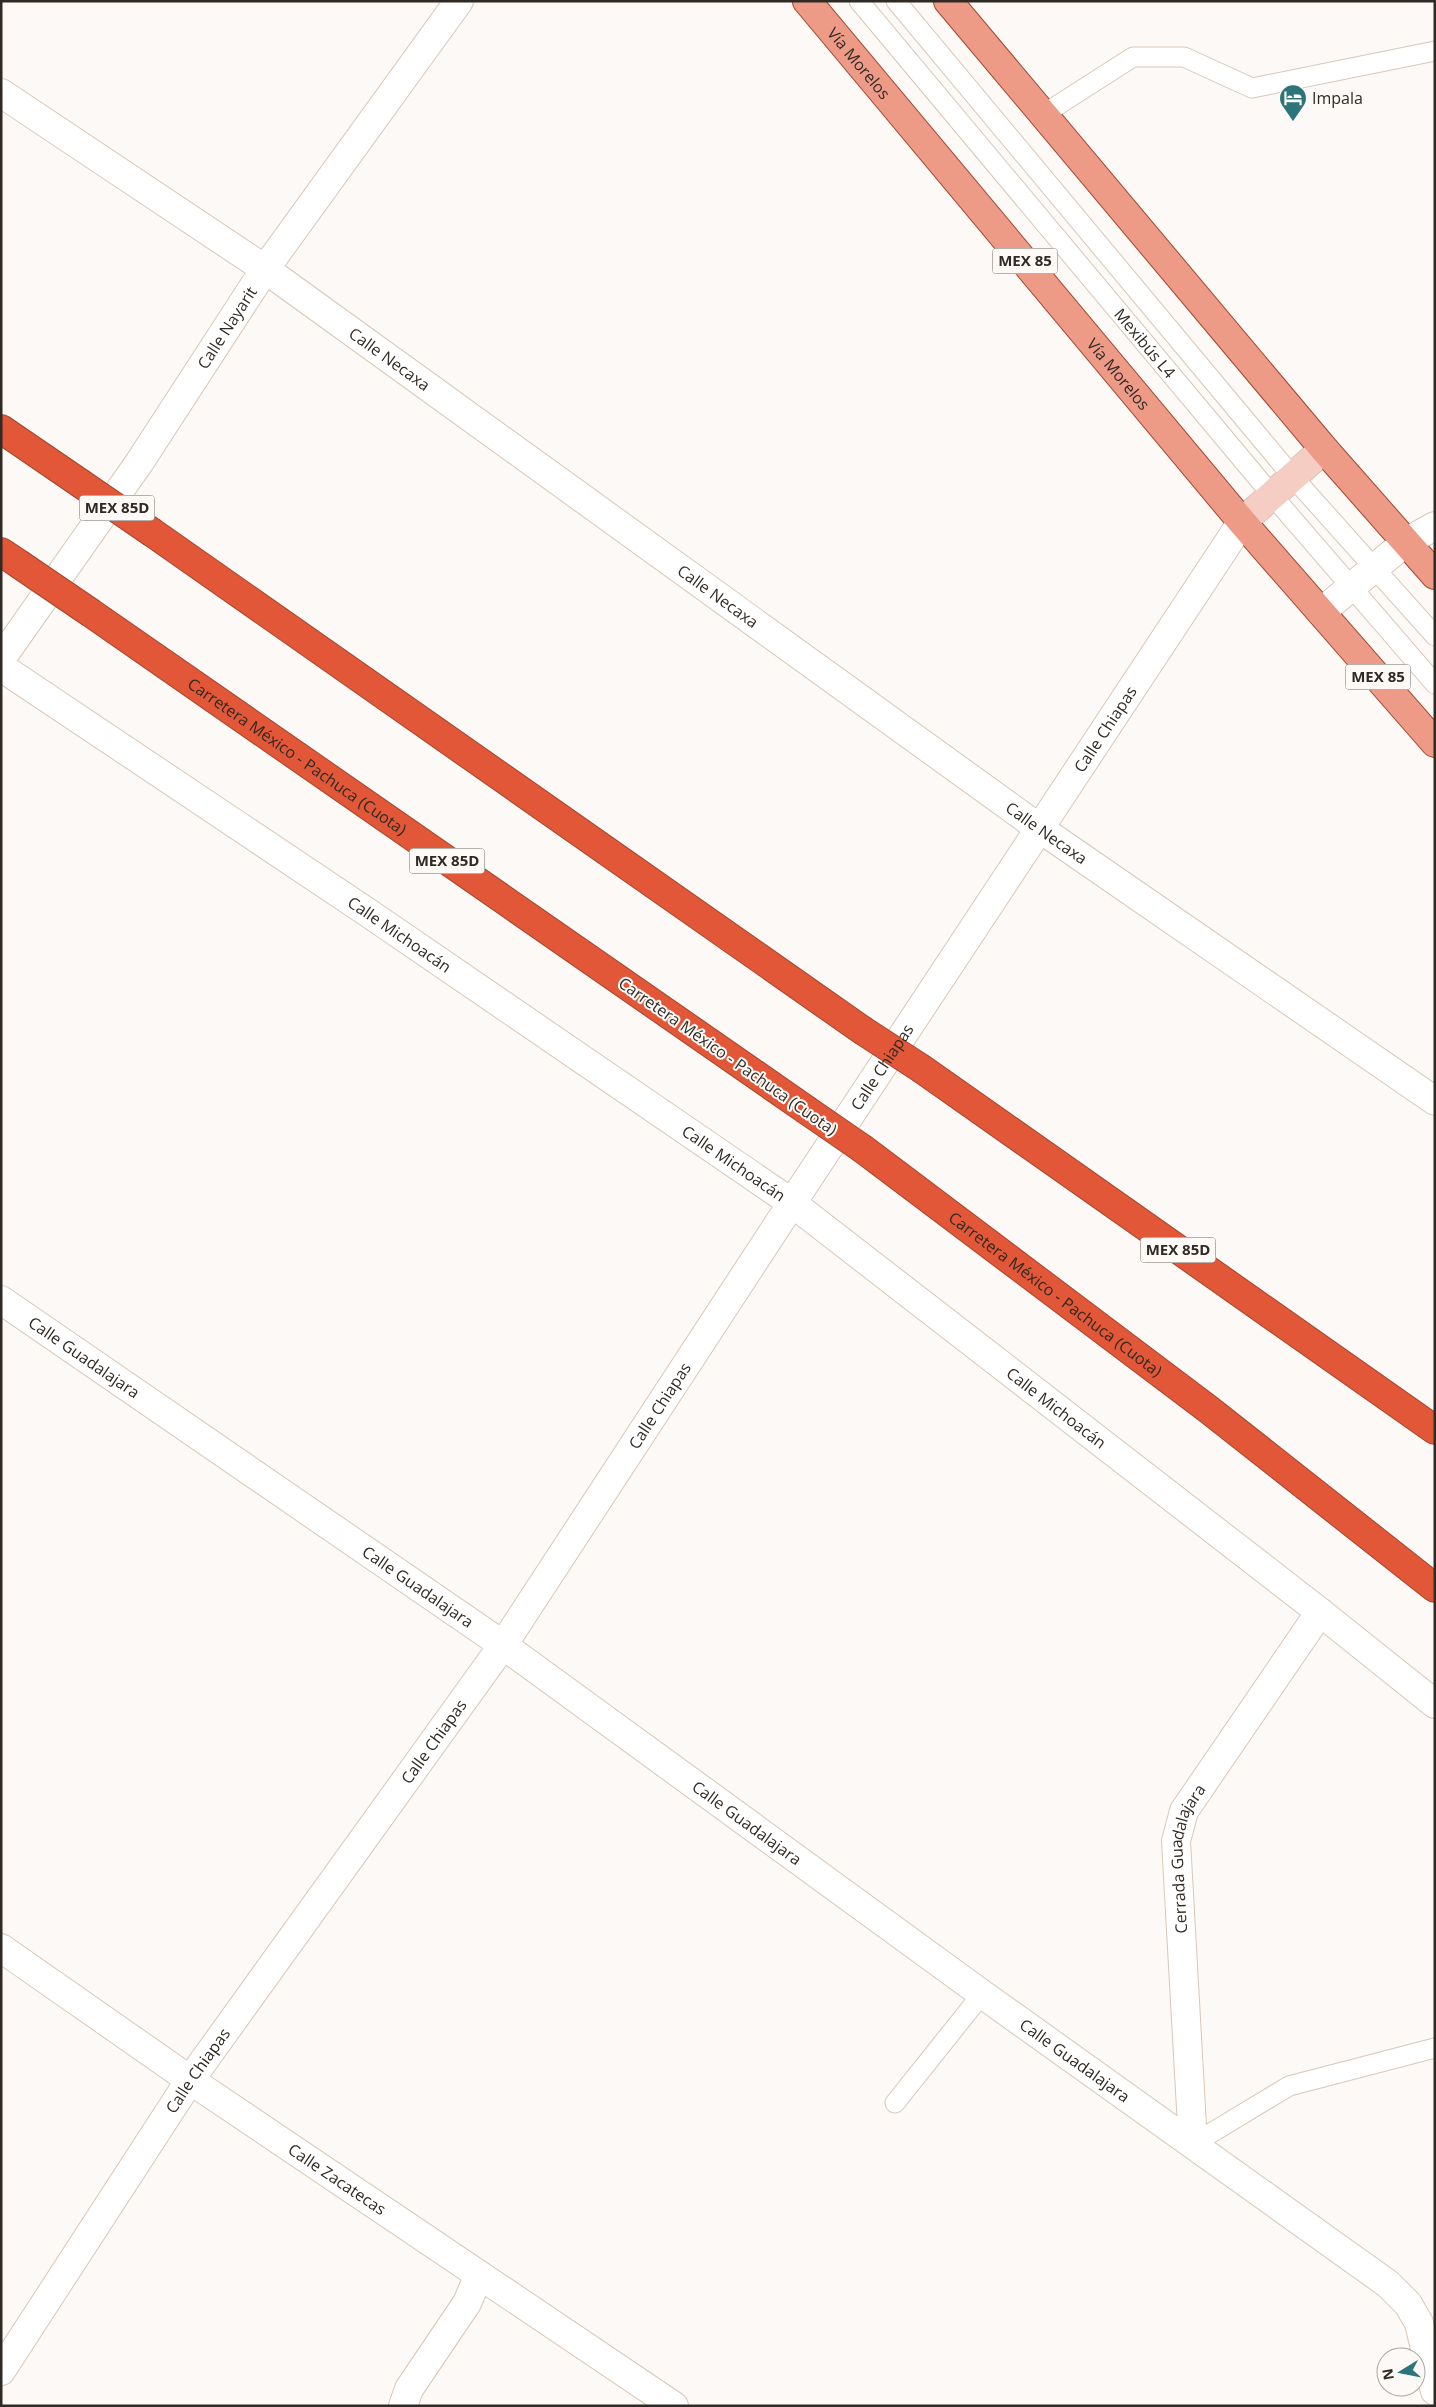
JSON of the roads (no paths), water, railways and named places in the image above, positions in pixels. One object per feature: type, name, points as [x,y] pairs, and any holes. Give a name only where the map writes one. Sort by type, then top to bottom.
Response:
[{"type":"highway","name":"MEX 85D","points":[[1,429],[154,533],[1435,1430]]},
{"type":"highway","name":"Carretera México - Pachuca (Cuota)","points":[[10,558],[863,1149],[1208,1409],[1435,1588]]},
{"type":"main road","name":"Vía Morelos","points":[[807,1],[1242,522],[1435,743]]},
{"type":"main road","points":[[948,1],[1324,449],[1435,575]]},
{"type":"main road","name":"Calle Chiapas","points":[[1242,522],[1271,494],[1324,449]]},
{"type":"street","name":"Calle Nayarit","points":[[1,659],[139,463],[265,269],[459,1]]},
{"type":"street","name":"Calle Necaxa","points":[[1,93],[265,269],[1039,828],[1435,1101]]},
{"type":"street","name":"Calle Chiapas","points":[[1,2371],[190,2080],[503,1646],[792,1203],[1242,522]]},
{"type":"street","points":[[1321,612],[1406,542],[1435,526]]},
{"type":"street","name":"Calle Michoacán","points":[[1,667],[366,912],[792,1203],[1320,1612],[1435,1704]]},
{"type":"street","name":"Calle Guadalajara","points":[[1,1300],[503,1646],[982,1994],[1388,2284],[1408,2304],[1419,2324],[1435,2391]]},
{"type":"street","name":"Cerrada Guadalajara","points":[[1193,2144],[1176,1840],[1179,1825],[1184,1811],[1320,1612]]},
{"type":"street","name":"Calle Zacatecas","points":[[1,1948],[190,2080],[674,2406]]},
{"type":"street","points":[[403,2406],[409,2389],[467,2303],[479,2275]]},
{"type":"lane","name":"Mexibús L4","points":[[860,1],[1271,494],[1435,684]]},
{"type":"lane","name":"Mexibús L4","points":[[896,1],[1292,476],[1435,636]]},
{"type":"lane","points":[[1044,114],[1133,57],[1184,57],[1252,88],[1435,51]]},
{"type":"lane","points":[[895,2103],[982,1994]]},
{"type":"lane","points":[[1193,2144],[1288,2086],[1435,2048]]},
{"type":"place","name":"Impala","points":[[1293,122]]}]
